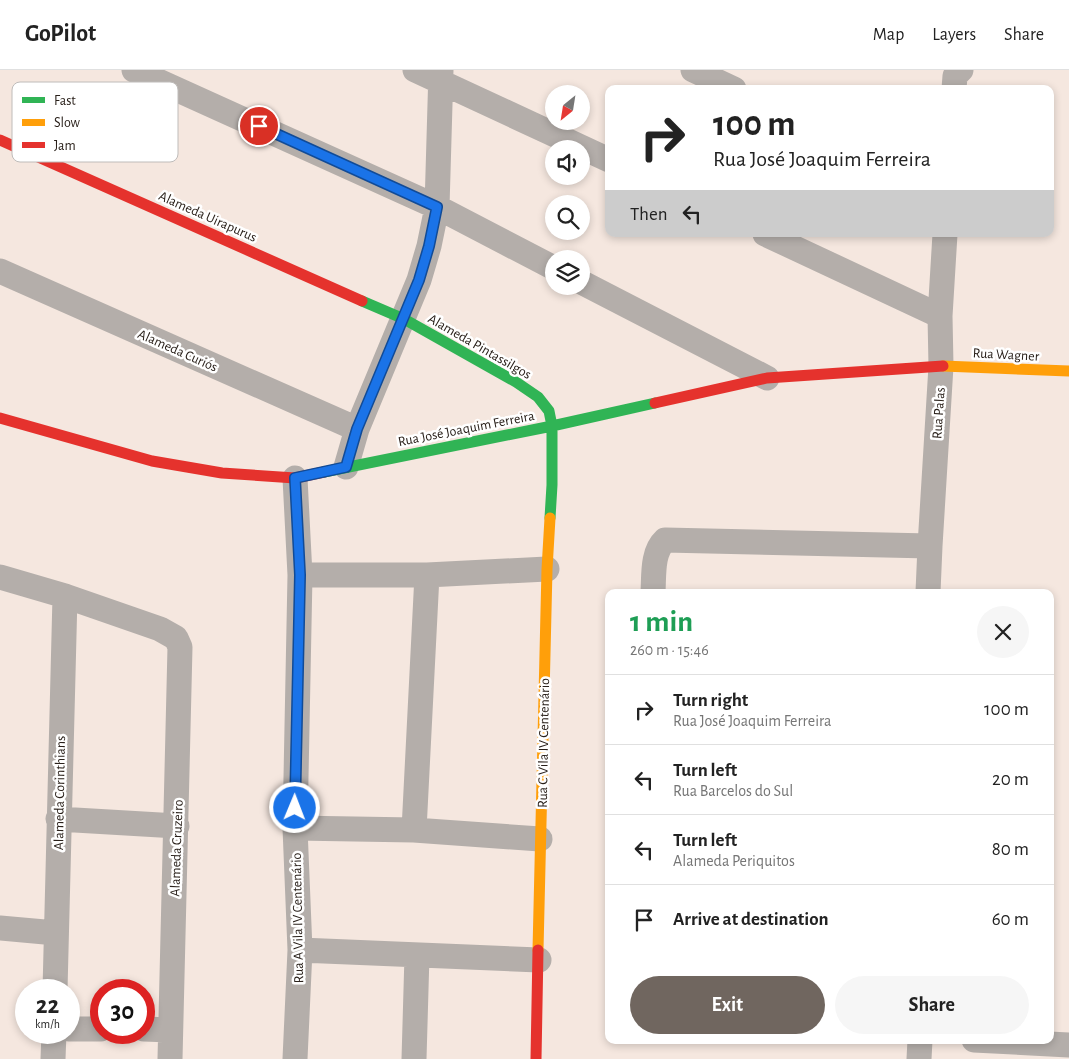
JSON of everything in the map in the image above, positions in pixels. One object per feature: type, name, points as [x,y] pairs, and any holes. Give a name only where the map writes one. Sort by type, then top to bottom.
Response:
[{"type":"street","points":[[134,70],[161,82]]},
{"type":"street","points":[[415,70],[441,76],[605,158]]},
{"type":"street","points":[[693,70],[725,85]]},
{"type":"street","points":[[346,467],[357,429],[404,319],[419,280],[429,246],[437,207],[441,76]]},
{"type":"street","points":[[178,90],[437,207],[545,263]]},
{"type":"street","name":"Alameda Uirapurus","points":[[0,140],[12,145]]},
{"type":"street","name":"Alameda Uirapurus","points":[[50,162],[404,319]]},
{"type":"street","points":[[772,237],[940,316]]},
{"type":"street","name":"Rua Palas","points":[[928,589],[941,366],[940,316],[945,237]]},
{"type":"street","name":"Alameda Curiós","points":[[0,271],[357,429]]},
{"type":"street","points":[[590,287],[767,378]]},
{"type":"street","name":"Alameda Pintassilgos","points":[[404,319],[516,382],[538,397],[549,411],[552,426]]},
{"type":"street","name":"Rua José Joaquim Ferreira","points":[[0,418],[152,462],[222,473],[295,478],[552,426],[767,378],[941,366]]},
{"type":"street","name":"Rua Wagner","points":[[941,366],[1069,371]]},
{"type":"street","name":"Rua C Vila IV Centenário","points":[[536,1059],[540,839],[547,569],[552,485],[552,426]]},
{"type":"street","name":"Rua A Vila IV Centenário","points":[[295,478],[300,575],[295,828],[300,950],[295,1059]]},
{"type":"street","points":[[653,589],[656,552],[660,544],[665,540],[671,539],[930,546]]},
{"type":"street","points":[[300,575],[427,575],[547,569]]},
{"type":"street","points":[[414,830],[427,575]]},
{"type":"street","points":[[0,577],[65,596]]},
{"type":"street","name":"Alameda Cruzeiro","points":[[65,596],[160,629],[176,638],[180,647],[170,1059]]},
{"type":"street","name":"Alameda Corinthians","points":[[55,979],[65,596]]},
{"type":"street","points":[[58,820],[177,826]]},
{"type":"street","points":[[295,828],[414,830],[540,839]]},
{"type":"street","points":[[0,928],[56,934]]},
{"type":"street","points":[[300,950],[539,960]]},
{"type":"street","points":[[414,1059],[417,955]]},
{"type":"street","points":[[155,1029],[170,1030]]},
{"type":"street","points":[[53,1059],[54,1044]]},
{"type":"street","points":[[919,1059],[920,1044]]},
{"type":"street","points":[[1050,1044],[1069,1045]]},
{"type":"traffic: fast","points":[[362,301],[404,319],[516,382],[538,397],[549,411],[552,426],[550,518]]},
{"type":"traffic: fast","points":[[324,472],[655,403]]},
{"type":"traffic: slow","points":[[943,366],[1069,371]]},
{"type":"traffic: slow","points":[[538,950],[547,569],[550,518]]},
{"type":"traffic: jam","points":[[0,140],[12,145]]},
{"type":"traffic: jam","points":[[49,162],[362,301]]},
{"type":"traffic: jam","points":[[655,403],[767,378],[943,366]]},
{"type":"traffic: jam","points":[[0,418],[152,461],[222,473],[295,478],[324,472]]},
{"type":"traffic: jam","points":[[536,1059],[538,950]]},
{"type":"route","points":[[259,126],[437,207],[429,246],[419,280],[357,429],[346,467],[295,478],[300,575],[295,808]]}]
